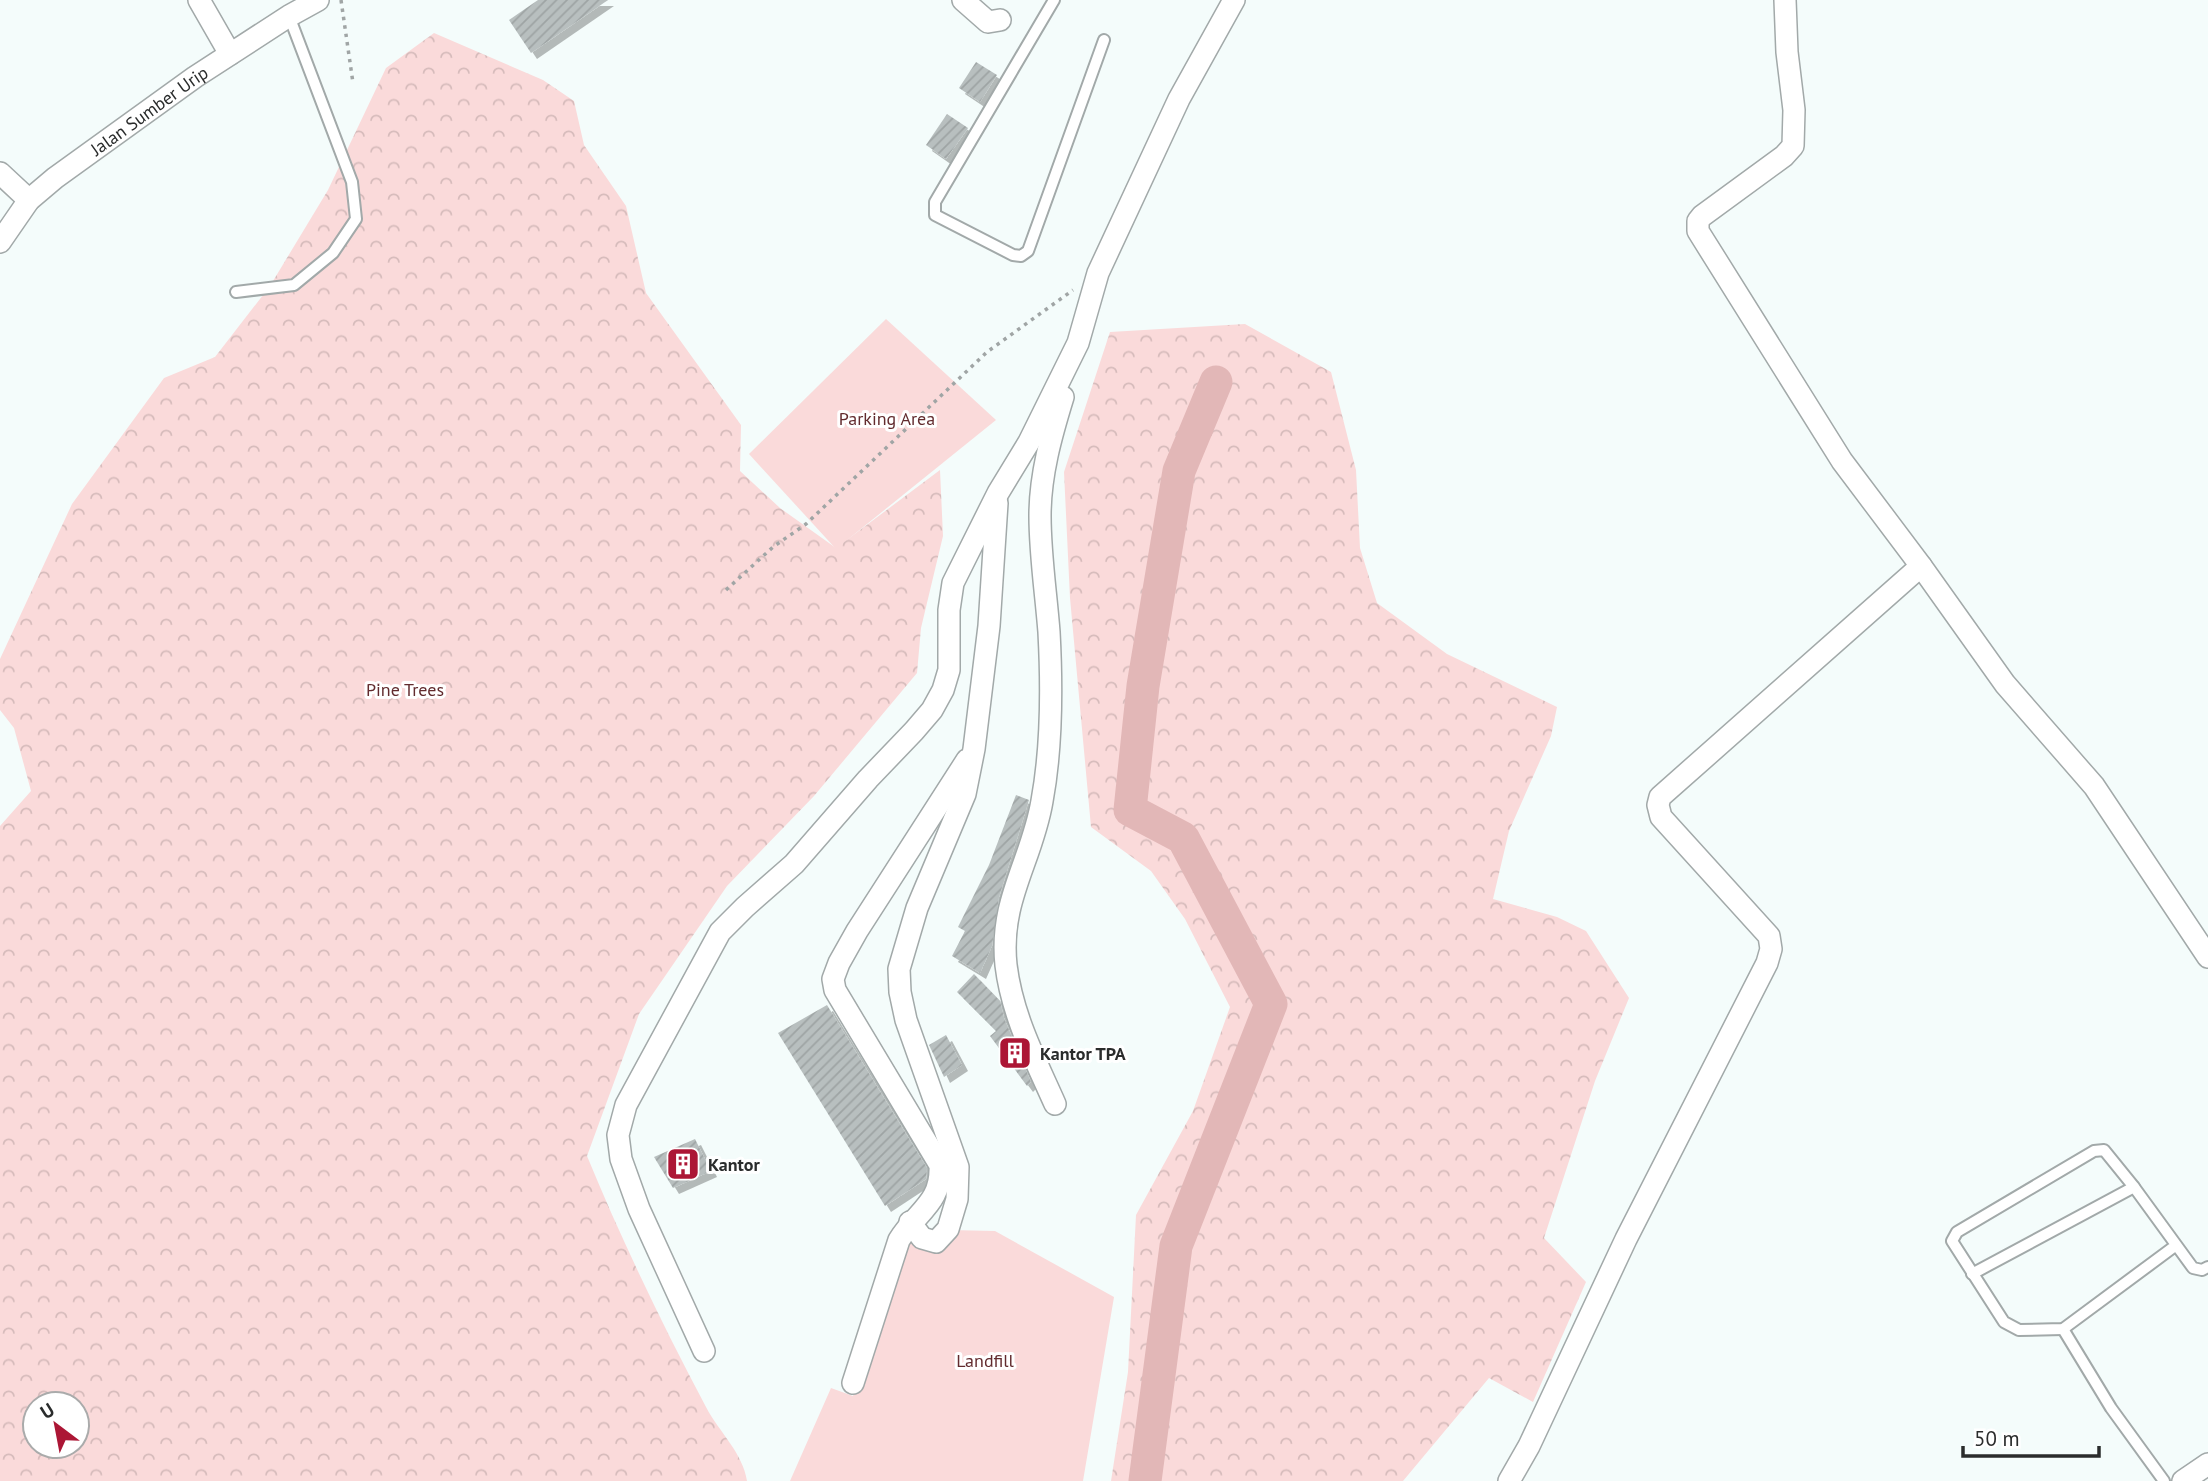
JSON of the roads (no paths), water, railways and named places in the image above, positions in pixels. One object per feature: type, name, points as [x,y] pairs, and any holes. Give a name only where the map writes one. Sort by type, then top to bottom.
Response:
[{"type":"street","points":[[199,0],[230,54]]},
{"type":"street","name":"Jalan Sumber Urip","points":[[0,242],[29,200],[138,116],[230,54],[318,0]]},
{"type":"street","points":[[963,0],[988,22],[1000,20]]},
{"type":"street","points":[[1055,1104],[1016,1016],[1006,965],[1005,923],[1042,805],[1048,765],[1049,634],[1040,514],[1045,457],[1098,273],[1179,99],[1234,0]]},
{"type":"street","points":[[1785,0],[1787,52],[1794,110],[1793,146],[1784,156],[1702,216],[1698,221],[1698,230],[1842,461],[2005,684],[2094,786],[2208,957]]},
{"type":"street","points":[[0,173],[29,200]]},
{"type":"street","points":[[704,1351],[639,1209],[621,1159],[618,1135],[626,1105],[720,932],[794,864],[867,779],[932,710],[943,690],[949,670],[949,610],[953,583],[998,493],[1029,442],[1078,343]]},
{"type":"street","points":[[910,1222],[922,1238],[936,1242],[948,1229],[957,1199],[958,1167],[906,1020],[900,992],[899,969],[917,908],[965,794],[974,749],[989,626],[998,493]]},
{"type":"street","points":[[1509,1481],[1529,1446],[1626,1239],[1768,963],[1771,949],[1769,936],[1661,817],[1658,806],[1660,797],[1920,566]]},
{"type":"street","points":[[853,1383],[899,1240],[910,1222],[938,1191],[940,1165],[835,990],[834,979],[839,963],[857,931],[974,749]]},
{"type":"street","points":[[2183,1481],[2208,1464]]},
{"type":"lane","points":[[1054,0],[935,202],[936,215],[1013,255],[1021,256],[1028,251],[1104,40]]},
{"type":"lane","points":[[236,292],[294,285],[333,253],[356,219],[352,183],[289,16]]},
{"type":"lane","points":[[2175,1246],[2063,1329],[2019,1330],[2004,1322],[1952,1241],[1953,1237],[2094,1151],[2104,1150],[2193,1268],[2202,1270],[2208,1267]]},
{"type":"lane","points":[[1972,1274],[2134,1187]]},
{"type":"lane","points":[[2063,1329],[2111,1408],[2164,1481]]},
{"type":"waterway","points":[[1145,1481],[1176,1246],[1271,1004],[1183,838],[1130,810],[1143,686],[1179,471],[1216,382]]},
{"type":"place","name":"Kantor TPA","points":[[1015,1053]]},
{"type":"place","name":"Kantor","points":[[683,1164]]},
{"type":"park label","name":"Parking Area","points":[[887,418]]},
{"type":"park label","name":"Pine Trees","points":[[405,689]]},
{"type":"park label","name":"Landfill","points":[[985,1360]]}]
